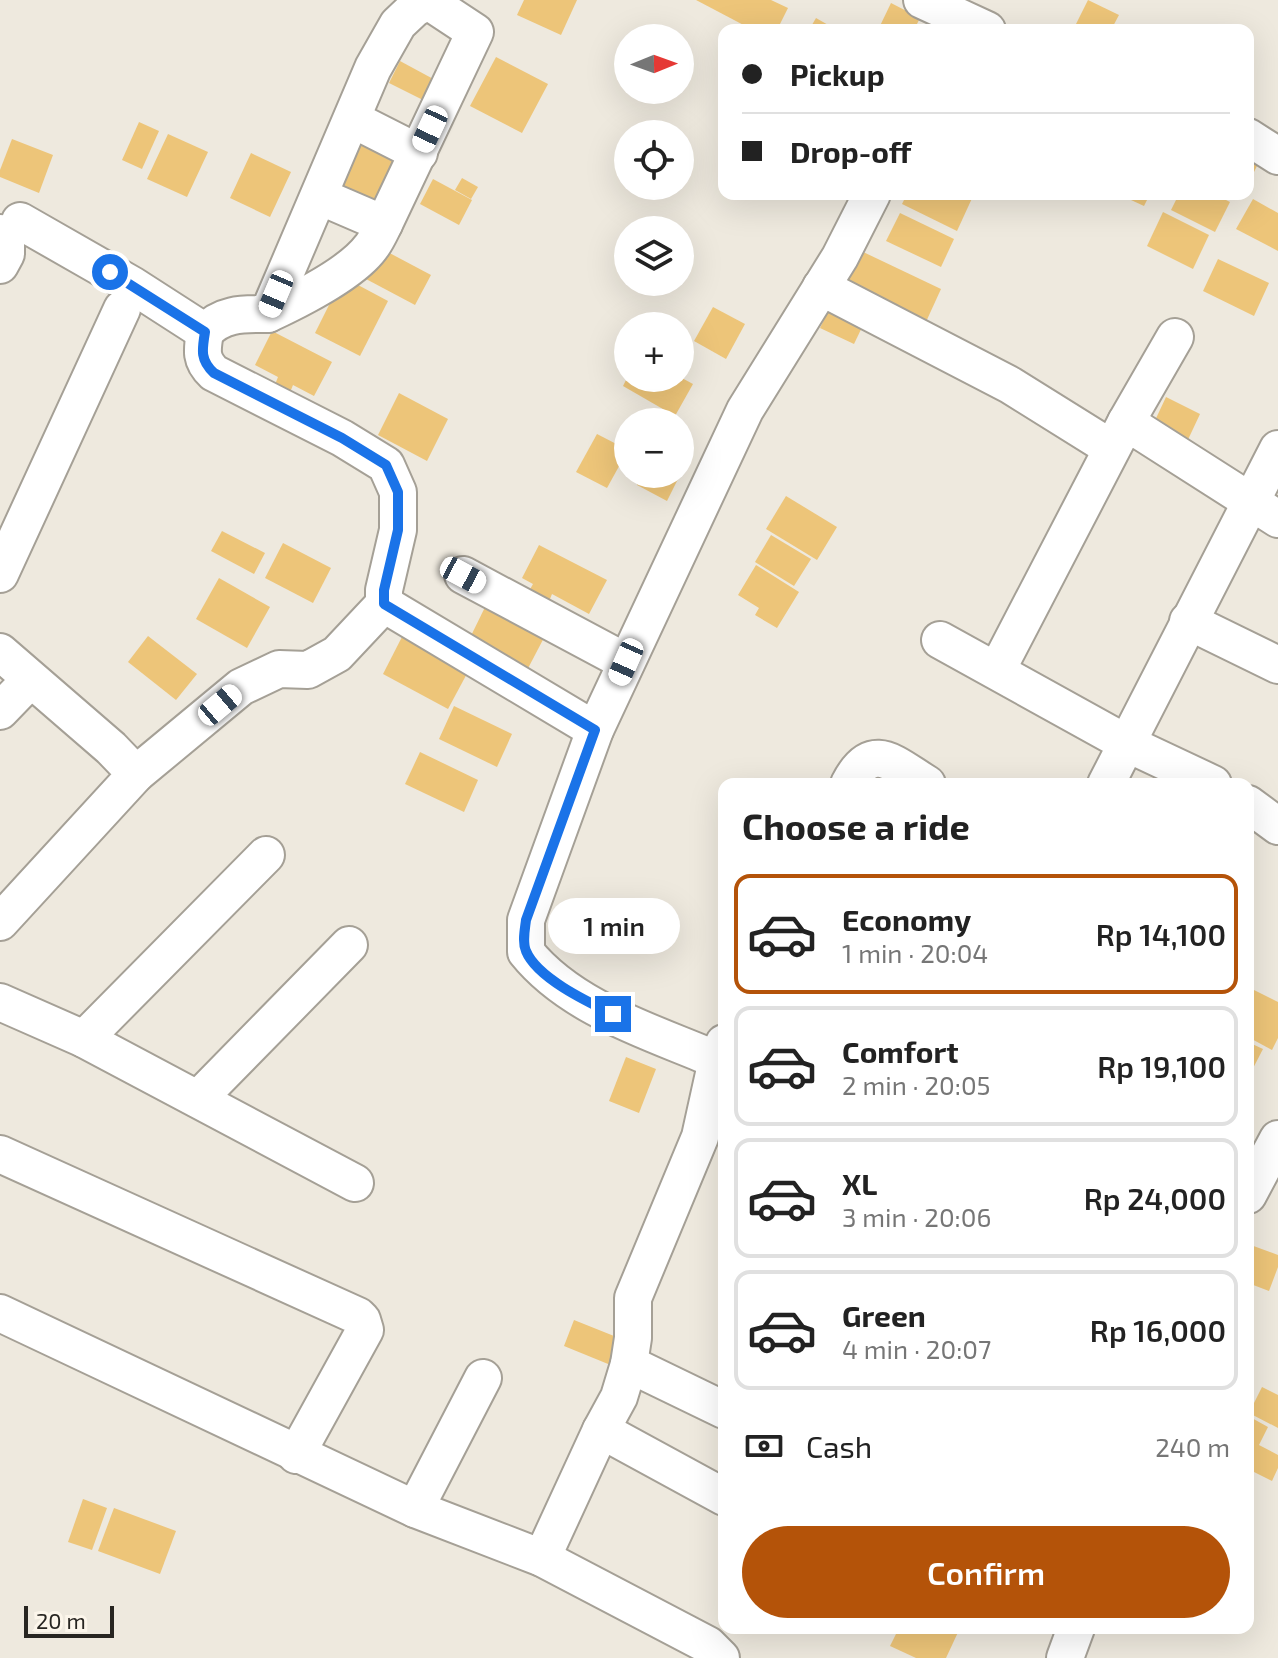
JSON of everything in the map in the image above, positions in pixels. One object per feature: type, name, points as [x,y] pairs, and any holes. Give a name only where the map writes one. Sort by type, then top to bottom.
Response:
[{"type":"street","points":[[0,922],[136,774],[241,687],[279,669],[308,670],[337,654],[384,604],[384,590],[398,530],[398,492],[386,465],[342,438],[214,373],[204,364],[203,347],[205,332],[217,319],[243,314],[268,314],[303,297],[346,269],[371,248],[475,32],[429,0],[398,24],[373,68],[268,314]]},
{"type":"street","points":[[926,12],[967,24]]},
{"type":"street","points":[[352,119],[419,153]]},
{"type":"street","points":[[1254,141],[1278,156]]},
{"type":"street","points":[[319,196],[384,224]]},
{"type":"street","points":[[718,1050],[592,1004],[552,979],[526,952],[526,920],[595,730],[745,410],[853,233],[869,200]]},
{"type":"street","points":[[0,265],[10,227],[132,285],[205,332]]},
{"type":"street","points":[[821,287],[1264,511]]},
{"type":"street","points":[[0,574],[122,309]]},
{"type":"street","points":[[997,670],[1118,435],[1175,337]]},
{"type":"street","points":[[1109,778],[1188,621],[1264,511],[1278,449]]},
{"type":"street","points":[[463,575],[626,662]]},
{"type":"street","points":[[384,604],[595,730]]},
{"type":"street","points":[[1188,621],[1278,665]]},
{"type":"street","points":[[940,640],[1126,743],[1200,778]]},
{"type":"street","points":[[0,652],[111,748],[136,774]]},
{"type":"street","points":[[0,711],[30,680]]},
{"type":"street","points":[[852,778],[858,767],[872,759],[887,761],[917,778]]},
{"type":"street","points":[[1254,808],[1278,826]]},
{"type":"street","points":[[84,1039],[266,855]]},
{"type":"street","points":[[198,1099],[349,945]]},
{"type":"street","points":[[0,1002],[84,1039],[355,1183]]},
{"type":"street","points":[[542,1558],[619,1397],[633,1338],[633,1298],[700,1137],[718,1060]]},
{"type":"street","points":[[1254,1184],[1278,1139]]},
{"type":"street","points":[[0,1154],[362,1320],[365,1330],[296,1455]]},
{"type":"street","points":[[0,1313],[415,1509],[542,1558],[708,1645],[721,1658]]},
{"type":"street","points":[[629,1364],[718,1407]]},
{"type":"street","points":[[415,1509],[483,1378]]},
{"type":"street","points":[[601,1430],[718,1494]]},
{"type":"street","points":[[1065,1658],[1074,1634]]},
{"type":"building","points":[[524,0],[577,0],[561,35],[517,15]]},
{"type":"building","points":[[696,0],[771,0],[788,8],[780,24],[742,24]]},
{"type":"building","points":[[1088,0],[1119,15],[1114,24],[1076,24]]},
{"type":"building","points":[[891,3],[920,18],[917,24],[881,24]]},
{"type":"building","points":[[816,18],[826,24],[812,24]]},
{"type":"building","points":[[496,57],[548,84],[522,133],[470,106]]},
{"type":"building","points":[[400,61],[437,81],[427,102],[389,83]]},
{"type":"building","points":[[139,122],[159,131],[142,169],[122,160]]},
{"type":"building","points":[[168,134],[208,152],[187,197],[147,179]]},
{"type":"building","points":[[358,137],[400,158],[374,210],[333,190]]},
{"type":"building","points":[[12,139],[53,155],[39,193],[0,177]]},
{"type":"building","points":[[251,153],[291,172],[270,217],[230,198]]},
{"type":"building","points":[[462,178],[478,187],[471,199],[455,190]]},
{"type":"building","points":[[433,179],[472,200],[459,225],[420,204]]},
{"type":"building","points":[[904,200],[971,200],[957,231],[902,204]]},
{"type":"building","points":[[1131,200],[1147,200],[1144,206]]},
{"type":"building","points":[[1176,200],[1230,202],[1215,232],[1171,210]]},
{"type":"building","points":[[1254,200],[1278,213],[1278,251],[1236,229]]},
{"type":"building","points":[[1163,212],[1209,235],[1193,269],[1147,246]]},
{"type":"building","points":[[900,213],[954,239],[941,267],[886,241]]},
{"type":"building","points":[[382,249],[431,275],[415,305],[366,279]]},
{"type":"building","points":[[859,250],[941,289],[925,324],[842,285]]},
{"type":"building","points":[[1218,259],[1269,283],[1254,316],[1203,291]]},
{"type":"building","points":[[343,277],[388,301],[360,356],[315,333]]},
{"type":"building","points":[[832,303],[866,319],[854,344],[820,328]]},
{"type":"building","points":[[713,307],[745,324],[726,359],[694,341]]},
{"type":"building","points":[[272,331],[332,362],[314,396],[293,385],[289,395],[274,387],[278,377],[255,365]]},
{"type":"building","points":[[633,392],[688,392],[680,408],[661,408]]},
{"type":"building","points":[[399,393],[448,419],[427,461],[378,435]]},
{"type":"building","points":[[1166,397],[1200,414],[1185,446],[1151,429]]},
{"type":"building","points":[[597,434],[614,443],[614,475],[607,488],[576,472]]},
{"type":"building","points":[[643,488],[674,488],[667,501]]},
{"type":"building","points":[[786,496],[837,527],[817,560],[766,529]]},
{"type":"building","points":[[222,531],[265,553],[254,574],[211,551]]},
{"type":"building","points":[[771,535],[811,559],[794,586],[755,562]]},
{"type":"building","points":[[283,543],[331,568],[313,603],[265,578]]},
{"type":"building","points":[[539,545],[607,580],[589,614],[552,594],[548,604],[528,593],[533,584],[522,578]]},
{"type":"building","points":[[756,565],[799,592],[777,628],[755,615],[759,608],[738,595]]},
{"type":"building","points":[[219,578],[270,607],[247,648],[196,619]]},
{"type":"building","points":[[488,601],[547,632],[524,676],[466,646]]},
{"type":"building","points":[[404,633],[470,668],[448,709],[383,674]]},
{"type":"building","points":[[148,636],[197,674],[176,700],[128,662]]},
{"type":"building","points":[[454,706],[512,734],[497,767],[439,739]]},
{"type":"building","points":[[420,752],[478,780],[464,812],[405,784]]},
{"type":"building","points":[[1254,990],[1278,1002],[1278,1038],[1272,1050],[1254,1040]]},
{"type":"building","points":[[1254,1045],[1263,1049],[1254,1066]]},
{"type":"building","points":[[626,1057],[656,1069],[639,1113],[609,1101]]},
{"type":"building","points":[[1254,1246],[1278,1255],[1278,1267],[1269,1291],[1254,1285]]},
{"type":"building","points":[[574,1320],[624,1340],[613,1366],[564,1346]]},
{"type":"building","points":[[1262,1387],[1278,1395],[1278,1428],[1254,1416],[1254,1403]]},
{"type":"building","points":[[1254,1419],[1268,1427],[1259,1445],[1278,1455],[1278,1468],[1272,1481],[1254,1472]]},
{"type":"building","points":[[83,1499],[107,1508],[92,1550],[68,1542]]},
{"type":"building","points":[[114,1508],[176,1531],[160,1574],[98,1551]]},
{"type":"building","points":[[896,1634],[957,1634],[946,1658],[916,1658],[890,1646]]},
{"type":"route","points":[[110,272],[205,332],[204,364],[214,373],[342,438],[386,465],[398,492],[398,530],[384,590],[384,604],[595,730],[524,931],[526,952],[538,966],[552,979],[613,1014]]}]
